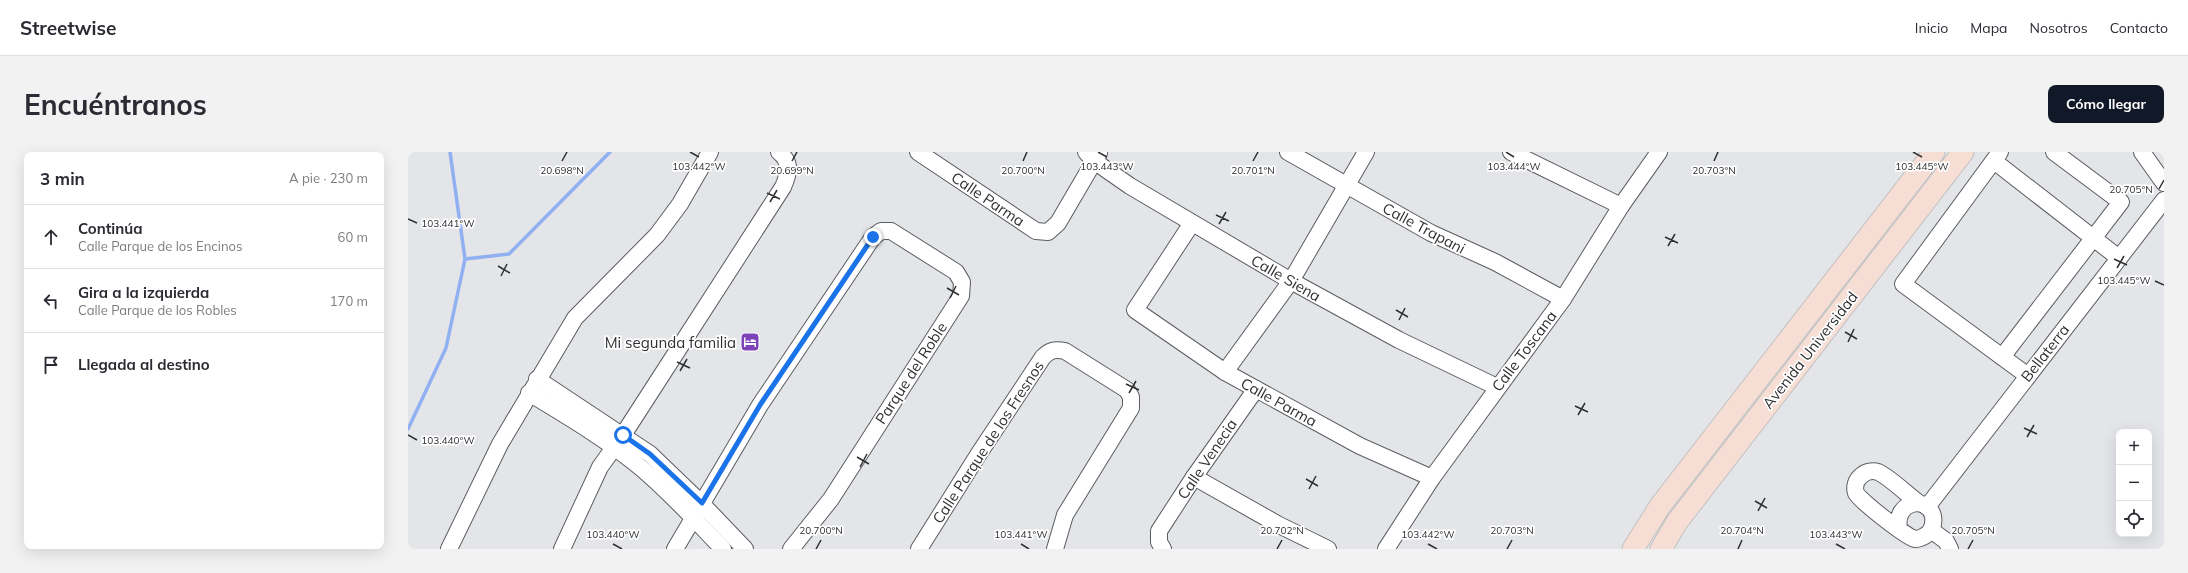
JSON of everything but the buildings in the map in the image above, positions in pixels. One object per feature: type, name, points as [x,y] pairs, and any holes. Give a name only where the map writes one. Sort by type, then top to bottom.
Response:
[{"type":"main road","name":"Avenida Universidad","points":[[1633,549],[1660,506],[1934,152]]},
{"type":"main road","name":"Avenida Universidad","points":[[1661,549],[1677,522],[1963,152]]},
{"type":"street","points":[[449,549],[500,444],[533,386],[575,318],[657,235],[680,204],[710,152]]},
{"type":"street","points":[[562,549],[600,467],[784,187],[789,167],[786,159],[779,152]]},
{"type":"street","name":"Calle Parma","points":[[918,152],[1036,231],[1048,232],[1058,224],[1093,155]]},
{"type":"street","name":"Calle Trapani","points":[[1288,152],[1431,233],[1494,262],[1563,298]]},
{"type":"street","points":[[1225,372],[1291,281],[1366,152]]},
{"type":"street","points":[[1511,152],[1621,206]]},
{"type":"street","name":"Calle Toscana","points":[[1386,549],[1432,478],[1563,298],[1621,206],[1659,152]]},
{"type":"street","points":[[2002,356],[2121,202],[2054,152]]},
{"type":"street","points":[[2142,152],[2164,184]]},
{"type":"street","name":"Calle Siena","points":[[1093,155],[1130,186],[1291,281],[1399,340],[1497,387]]},
{"type":"street","points":[[2028,376],[1904,284],[1997,156],[2093,238],[2119,258]]},
{"type":"street","name":"Bellaterra","points":[[1923,505],[2028,376],[2164,200]]},
{"type":"street","name":"Calle Parma","points":[[1192,223],[1135,310],[1225,372],[1360,446],[1432,478]]},
{"type":"street","name":"Parque del Roble","points":[[702,503],[760,405],[873,237],[880,231],[891,231],[956,272],[962,282],[960,296],[831,499],[791,549]]},
{"type":"street","name":"Calle Parque de los Fresnos","points":[[919,549],[978,455],[1043,357],[1049,351],[1058,350],[1066,352],[1127,390],[1131,397],[1131,408],[1065,515],[1055,549]]},
{"type":"street","points":[[533,386],[618,441],[650,454],[702,503],[745,549]]},
{"type":"street","name":"Calle Venecia","points":[[1163,549],[1159,542],[1160,531],[1194,477],[1256,389]]},
{"type":"street","points":[[618,441],[640,467],[723,549]]},
{"type":"street","points":[[1867,472],[1878,472],[1923,505],[1932,514],[1934,522],[1931,530],[1924,537],[1915,539],[1906,536],[1899,528],[1860,499],[1856,489],[1858,478],[1867,472]]},
{"type":"street","points":[[1194,477],[1279,525],[1328,549]]},
{"type":"street","points":[[675,549],[702,503]]},
{"type":"street","points":[[1899,528],[1899,513],[1904,507],[1911,504],[1923,505]]},
{"type":"street","points":[[1931,530],[1946,541],[1950,549]]},
{"type":"waterway","points":[[408,429],[446,348],[465,259],[450,152]]},
{"type":"waterway","points":[[465,259],[509,254],[610,152]]},
{"type":"place","name":"Mi segunda familia","points":[[750,342]]},
{"type":"route","points":[[623,435],[650,454],[702,503],[760,405],[873,237]]}]
